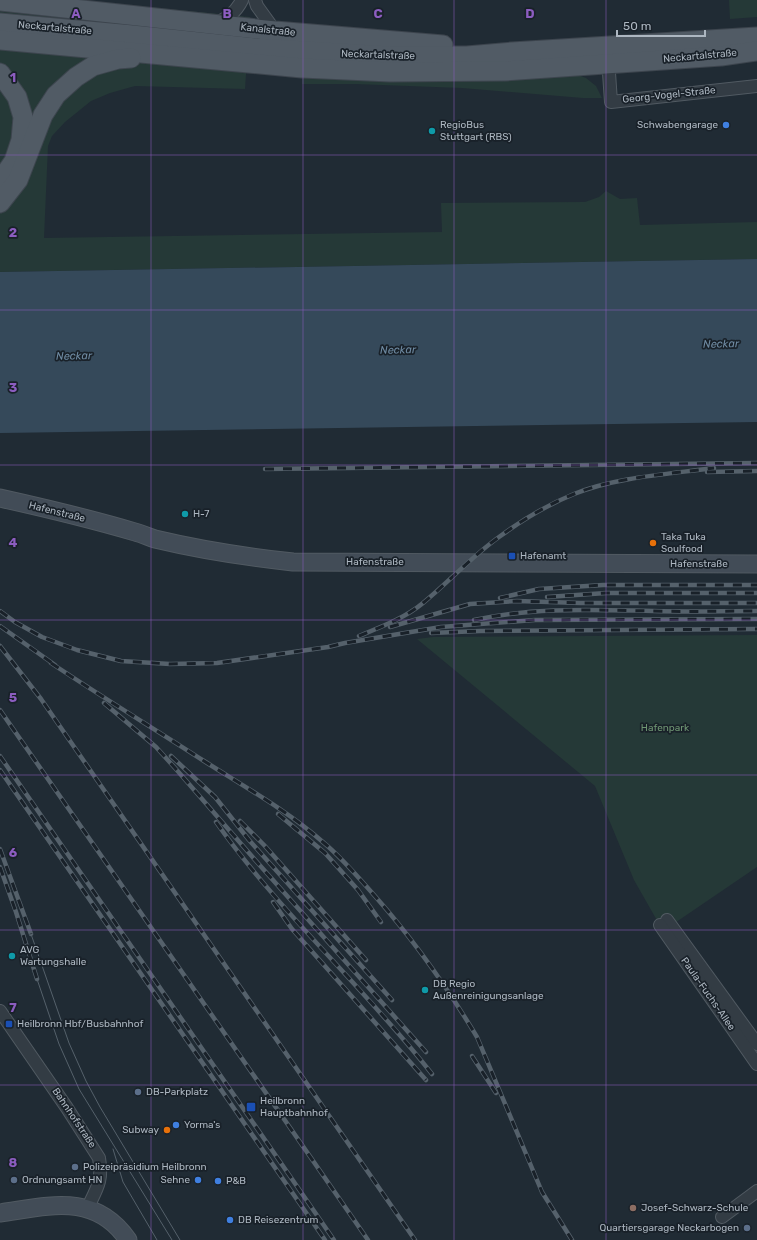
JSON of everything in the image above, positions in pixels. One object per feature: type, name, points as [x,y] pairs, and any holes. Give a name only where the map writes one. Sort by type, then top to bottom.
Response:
[{"type":"main road","name":"Kanalstraße","points":[[0,1],[275,31],[512,52]]},
{"type":"main road","name":"Neckartalstraße","points":[[0,23],[318,53],[389,56],[467,56],[512,52],[721,56],[757,51]]},
{"type":"main road","name":"Neckartalstraße","points":[[0,40],[164,54],[302,68],[390,72],[505,71],[608,55],[757,37]]},
{"type":"main road","name":"Neckartalstraße","points":[[0,203],[18,180],[43,115],[56,95],[76,77],[92,66],[118,59],[164,54]]},
{"type":"main road","points":[[0,73],[17,97],[23,117],[21,140],[14,161],[0,181]]},
{"type":"main road","name":"Hafenstraße","points":[[0,498],[138,532],[153,538],[206,550],[252,558],[293,562],[757,564]]},
{"type":"main road","points":[[0,1213],[61,1205],[78,1206],[113,1222],[121,1229],[128,1240]]},
{"type":"street","points":[[211,24],[224,20],[236,11],[242,0]]},
{"type":"street","points":[[255,0],[257,6],[275,31]]},
{"type":"street","name":"Georg-Vogel-Straße","points":[[608,55],[611,102],[757,86]]},
{"type":"street","name":"Paula-Fuchs-Allee","points":[[664,922],[752,1044],[757,1064]]},
{"type":"street","name":"Bahnhofstraße","points":[[0,1011],[96,1152],[100,1167],[100,1182],[87,1209]]},
{"type":"street","points":[[722,1217],[757,1190]]},
{"type":"green space","points":[[0,0],[76,0],[250,17],[245,89],[135,86],[110,93],[91,101],[65,122],[52,136],[48,146],[44,238],[442,232],[441,203],[585,202],[599,197],[606,191],[620,199],[637,198],[640,225],[757,222],[757,259],[0,272]]},
{"type":"green space","points":[[729,0],[757,0],[757,17],[730,19]]},
{"type":"green space","points":[[567,71],[586,78],[596,86],[602,98],[583,98],[462,88],[355,84],[302,84],[302,75]]},
{"type":"green space","name":"Hafenpark","points":[[757,635],[757,867],[663,931],[634,880],[595,786],[417,639],[433,637]]},
{"type":"water","name":"Neckar","points":[[757,259],[757,422],[0,433],[0,272]]},
{"type":"tram line","points":[[31,934],[69,1043],[86,1081],[180,1240]]},
{"type":"tram line","points":[[37,979],[59,1044],[79,1089],[172,1240]]},
{"type":"tram line","points":[[113,1149],[123,1182],[157,1240]]},
{"type":"railway","points":[[265,469],[757,463]]},
{"type":"railway","points":[[359,636],[392,622],[416,608],[499,537],[535,513],[564,498],[590,488],[625,480],[714,468]]},
{"type":"railway","points":[[707,472],[757,471]]},
{"type":"railway","points":[[500,598],[539,589],[603,585],[757,585]]},
{"type":"railway","points":[[547,597],[606,593],[757,593]]},
{"type":"railway","points":[[390,627],[470,604],[517,601],[580,603],[757,603]]},
{"type":"railway","points":[[474,620],[519,613],[564,610],[757,611]]},
{"type":"railway","points":[[0,611],[15,622],[42,637],[77,650],[121,661],[170,664],[217,663],[328,647],[441,627],[535,620],[757,619]]},
{"type":"railway","points":[[0,626],[55,665]]},
{"type":"railway","points":[[431,633],[480,631],[757,629]]},
{"type":"railway","points":[[0,646],[41,699],[415,1240]]},
{"type":"railway","points":[[51,663],[296,820],[324,843],[356,875],[416,946],[442,982],[477,1037],[542,1192],[572,1240]]},
{"type":"railway","points":[[104,703],[156,747],[426,1052]]},
{"type":"railway","points":[[0,710],[368,1240]]},
{"type":"railway","points":[[0,756],[334,1240]]},
{"type":"railway","points":[[171,756],[215,797],[249,840],[392,1000]]},
{"type":"railway","points":[[0,770],[325,1240]]},
{"type":"railway","points":[[278,814],[325,853],[358,890],[381,922]]},
{"type":"railway","points":[[240,821],[264,845],[366,960]]},
{"type":"railway","points":[[216,822],[267,888],[379,1011],[432,1074]]},
{"type":"railway","points":[[0,849],[31,934]]},
{"type":"railway","points":[[0,867],[37,979]]},
{"type":"railway","points":[[273,902],[292,929],[426,1080]]},
{"type":"railway","points":[[472,1056],[496,1093]]},
{"type":"place","name":"Schwabengarage","points":[[726,125]]},
{"type":"place","name":"RegioBus Stuttgart (RBS)","points":[[432,131]]},
{"type":"place","name":"H-7","points":[[185,514]]},
{"type":"place","name":"Taka Tuka Soulfood","points":[[653,543]]},
{"type":"place","name":"Hafenamt","points":[[512,556]]},
{"type":"place","name":"AVG Wartungshalle","points":[[12,956]]},
{"type":"place","name":"DB Regio Außenreinigungsanlage","points":[[425,990]]},
{"type":"place","name":"Heilbronn Hbf/Busbahnhof","points":[[9,1024]]},
{"type":"place","name":"DB-Parkplatz","points":[[138,1092]]},
{"type":"place","name":"Heilbronn Hauptbahnhof","points":[[251,1107]]},
{"type":"place","name":"Yorma's","points":[[176,1125]]},
{"type":"place","name":"Subway","points":[[167,1130]]},
{"type":"place","name":"Polizeipräsidium Heilbronn","points":[[75,1167]]},
{"type":"place","name":"Ordnungsamt HN","points":[[14,1180]]},
{"type":"place","name":"Sehne","points":[[198,1180]]},
{"type":"place","name":"P&B","points":[[218,1181]]},
{"type":"place","name":"Josef-Schwarz-Schule","points":[[633,1208]]},
{"type":"place","name":"DB Reisezentrum","points":[[230,1220]]},
{"type":"place","name":"Quartiersgarage Neckarbogen","points":[[747,1228]]}]
